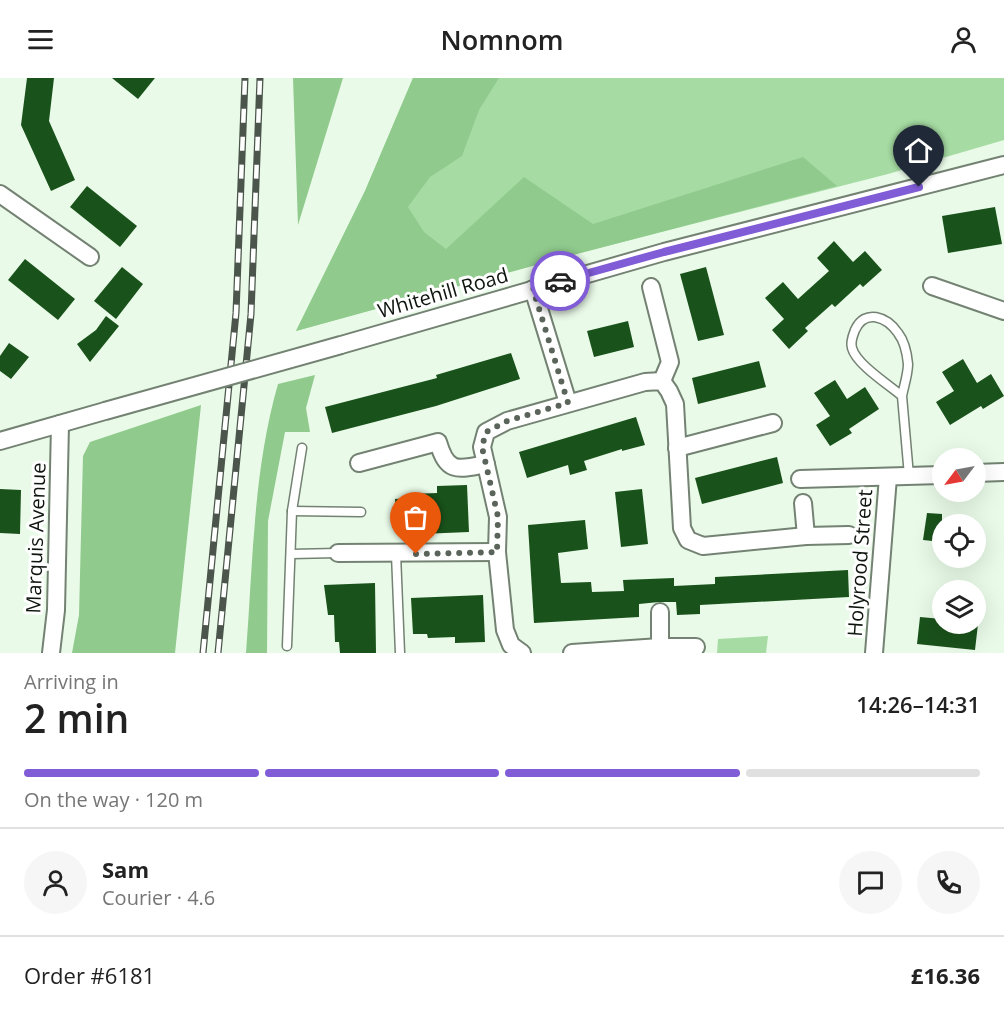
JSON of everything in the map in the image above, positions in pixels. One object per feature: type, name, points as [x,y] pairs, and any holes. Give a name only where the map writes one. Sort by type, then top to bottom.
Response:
[{"type":"street","name":"Whitehill Road","points":[[0,441],[675,249],[1004,165]]},
{"type":"street","points":[[0,194],[90,257]]},
{"type":"street","points":[[932,286],[1004,311]]},
{"type":"street","points":[[651,287],[670,362],[662,381]]},
{"type":"street","points":[[533,289],[568,403]]},
{"type":"street","points":[[522,653],[511,645],[505,630],[497,552],[498,517],[482,447],[486,432],[507,421],[568,403],[645,382],[662,381]]},
{"type":"street","points":[[662,381],[675,404],[682,528],[688,540],[703,546],[806,536],[849,535]]},
{"type":"street","points":[[677,448],[772,423]]},
{"type":"street","name":"Marquis Avenue","points":[[51,653],[56,610],[60,424]]},
{"type":"street","points":[[359,463],[438,442],[443,458],[450,466],[464,468],[486,464]]},
{"type":"street","points":[[986,473],[1004,472]]},
{"type":"street","points":[[800,479],[932,476]]},
{"type":"street","name":"Holyrood Street","points":[[874,653],[888,477]]},
{"type":"street","points":[[803,503],[806,536]]},
{"type":"street","points":[[338,553],[497,552]]},
{"type":"street","points":[[660,612],[660,647]]},
{"type":"street","points":[[572,653],[696,647]]},
{"type":"lane","points":[[902,396],[858,359],[852,348],[852,337],[858,324],[864,318],[881,317],[898,333],[906,348],[908,366],[902,396],[909,477]]},
{"type":"lane","points":[[287,646],[292,511],[303,448]]},
{"type":"lane","points":[[292,511],[361,512]]},
{"type":"lane","points":[[291,554],[338,553]]},
{"type":"lane","points":[[396,554],[400,653]]},
{"type":"green space","points":[[293,78],[343,78],[298,225]]},
{"type":"green space","points":[[413,78],[1004,78],[1004,140],[888,174],[560,258],[296,331],[365,191]]},
{"type":"green space","points":[[413,78],[499,78],[479,110],[462,156],[430,177],[408,207],[424,232],[446,249],[524,177],[593,224],[803,157],[837,186],[296,331],[365,191]]},
{"type":"green space","points":[[315,375],[306,408],[310,432],[285,432],[268,521],[267,653],[246,653],[255,517],[263,450],[278,384]]},
{"type":"green space","points":[[201,405],[175,653],[72,653],[79,615],[83,456],[90,442]]},
{"type":"green space","points":[[768,636],[766,653],[717,653],[718,639]]},
{"type":"building","points":[[27,78],[54,78],[49,121],[75,180],[51,191],[21,125]]},
{"type":"building","points":[[112,78],[155,78],[138,99]]},
{"type":"building","points":[[87,186],[137,226],[120,247],[70,207]]},
{"type":"building","points":[[995,207],[1002,244],[948,253],[942,216]]},
{"type":"building","points":[[834,241],[853,262],[865,251],[882,270],[863,287],[860,284],[835,307],[832,304],[805,328],[808,331],[789,349],[772,330],[784,319],[765,298],[783,282],[798,299],[829,271],[817,258]]},
{"type":"building","points":[[25,259],[75,299],[58,320],[8,280]]},
{"type":"building","points":[[122,267],[143,284],[116,319],[94,301]]},
{"type":"building","points":[[706,267],[724,335],[698,341],[680,274]]},
{"type":"building","points":[[106,316],[119,326],[90,362],[77,344],[96,330]]},
{"type":"building","points":[[628,321],[634,347],[594,357],[587,331]]},
{"type":"building","points":[[9,343],[29,357],[11,379],[0,371],[0,356]]},
{"type":"building","points":[[511,353],[520,379],[436,406],[332,433],[325,407],[437,378],[436,375]]},
{"type":"building","points":[[963,359],[977,383],[991,374],[1004,396],[983,409],[981,406],[950,425],[936,402],[954,391],[942,372]]},
{"type":"building","points":[[759,361],[766,387],[698,404],[692,378]]},
{"type":"building","points":[[835,380],[847,399],[865,387],[879,409],[849,429],[852,433],[830,446],[816,425],[830,416],[814,393]]},
{"type":"building","points":[[636,417],[645,445],[622,451],[622,449],[584,461],[587,470],[570,475],[568,465],[527,478],[519,452]]},
{"type":"building","points":[[777,457],[783,483],[702,504],[695,478]]},
{"type":"building","points":[[467,485],[469,532],[397,535],[395,499],[410,498],[410,494],[437,493],[437,486]]},
{"type":"building","points":[[0,489],[21,490],[20,534],[0,533]]},
{"type":"building","points":[[642,489],[648,544],[621,547],[615,492]]},
{"type":"building","points":[[927,513],[942,514],[932,514],[932,541],[923,540]]},
{"type":"building","points":[[585,520],[588,549],[558,553],[561,583],[591,582],[592,592],[624,591],[623,580],[674,578],[674,586],[715,584],[715,577],[848,570],[849,597],[700,605],[700,614],[677,615],[676,602],[659,602],[639,604],[639,617],[534,623],[528,525]]},
{"type":"building","points":[[375,583],[376,653],[340,653],[339,642],[335,642],[334,615],[328,615],[324,585]]},
{"type":"building","points":[[483,595],[485,642],[455,643],[455,637],[428,638],[427,634],[413,634],[411,598]]},
{"type":"building","points":[[920,617],[932,618],[932,634],[977,634],[975,650],[917,644]]},
{"type":"railway","points":[[203,653],[236,313],[245,78]]},
{"type":"railway","points":[[218,653],[251,314],[260,78]]},
{"type":"way so far","points":[[416,554],[497,552],[498,517],[482,447],[486,432],[498,425],[568,403],[533,289],[560,281]]},
{"type":"route","points":[[560,281],[919,187]]}]
